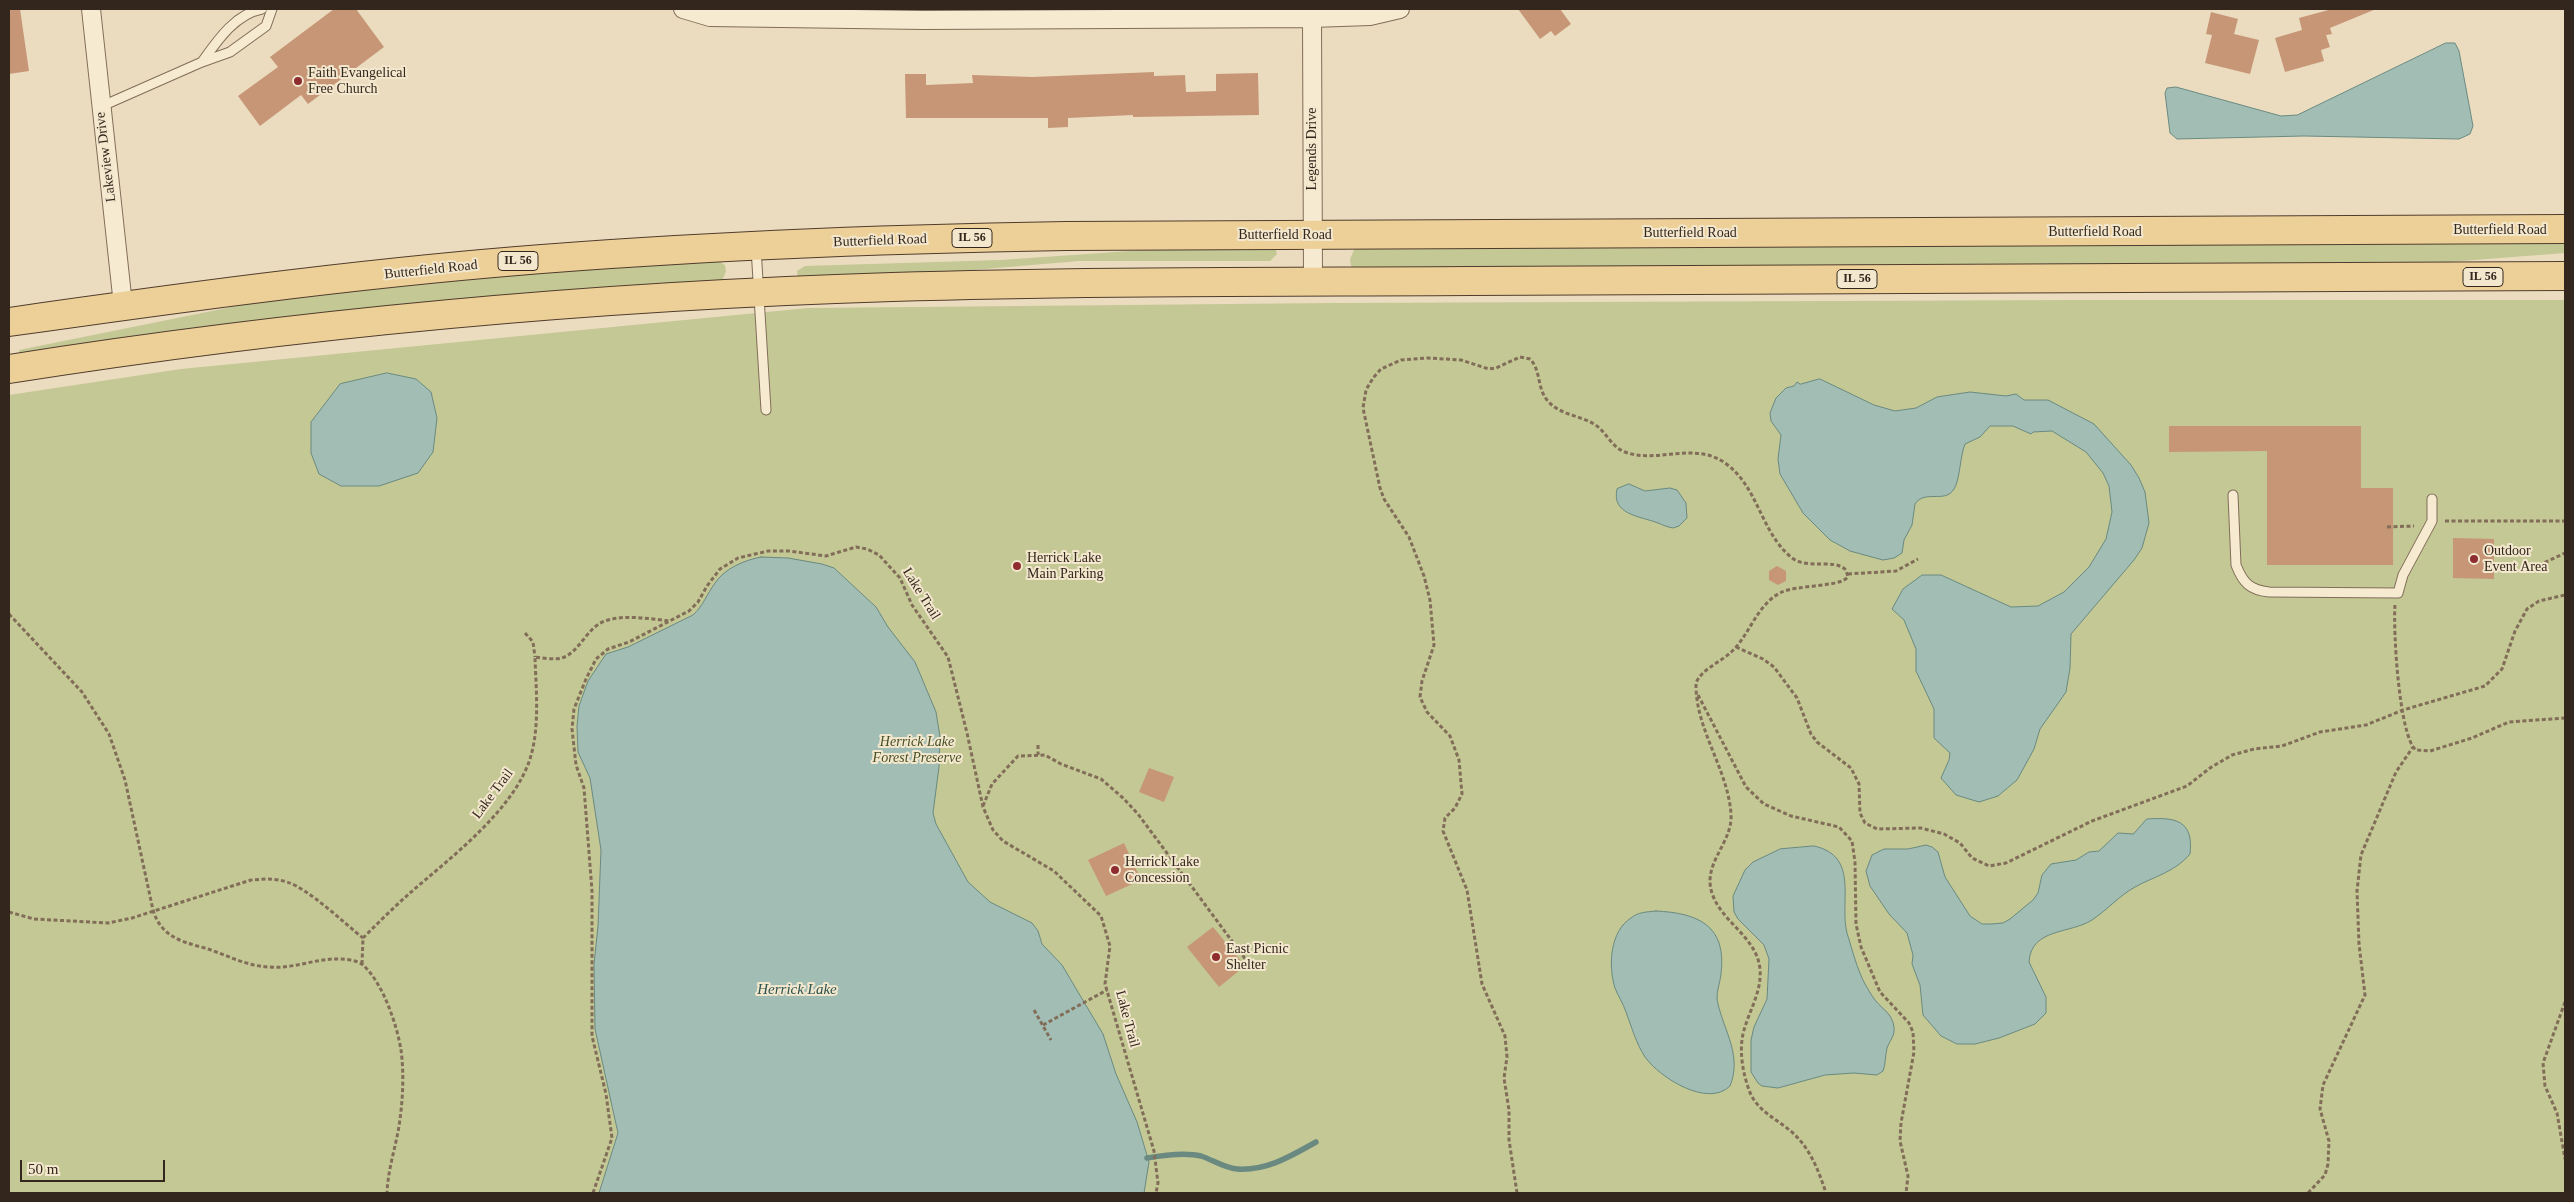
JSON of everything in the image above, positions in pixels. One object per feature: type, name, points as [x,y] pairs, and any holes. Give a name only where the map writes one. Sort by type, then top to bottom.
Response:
[{"type":"main road","name":"Butterfield Road","points":[[9,322],[123,305],[282,285],[516,262],[756,246],[975,238],[1313,234],[2565,229]]},
{"type":"main road","name":"IL 56","points":[[9,369],[317,329],[598,303],[758,293],[1006,284],[1313,281],[2565,276]]},
{"type":"street","name":"Lakeview Drive","points":[[91,9],[100,107],[123,305]]},
{"type":"street","points":[[682,9],[710,16],[924,14],[1312,18],[1370,16],[1400,9]]},
{"type":"street","name":"Legends Drive","points":[[1312,18],[1313,281]]},
{"type":"lane","points":[[202,62],[222,34],[253,10],[262,9]]},
{"type":"lane","points":[[100,107],[202,62],[230,52],[266,26],[272,9]]},
{"type":"lane","points":[[756,246],[766,410]]},
{"type":"lane","points":[[2233,495],[2236,565],[2240,575],[2250,588],[2269,592],[2398,593],[2403,575],[2431,523],[2432,499]]},
{"type":"path","points":[[1517,1193],[1509,1140],[1509,1110],[1504,1078],[1507,1046],[1500,1022],[1482,984],[1467,890],[1443,831],[1444,818],[1455,808],[1462,794],[1459,760],[1450,736],[1426,712],[1420,698],[1422,681],[1434,645],[1430,600],[1424,576],[1408,537],[1384,499],[1380,488],[1364,420],[1363,399],[1366,390],[1381,369],[1412,358],[1461,360],[1489,368],[1496,368],[1520,357],[1530,359],[1537,370],[1542,392],[1556,408],[1596,425],[1616,447],[1624,452],[1634,454],[1694,452],[1716,458],[1726,464],[1749,488],[1767,528],[1786,553],[1798,562],[1806,564],[1843,567],[1848,574]]},
{"type":"path","points":[[2387,527],[2431,523],[2565,520]]},
{"type":"path","name":"Lake Trail","points":[[671,621],[698,602],[720,569],[750,554],[789,551],[826,556],[856,547],[867,548],[878,555],[900,578],[912,605],[948,657],[983,807],[992,830],[1003,841],[1054,871],[1101,916],[1110,946],[1105,984],[1154,1151],[1158,1183],[1156,1193]]},
{"type":"path","points":[[2534,568],[2565,553]]},
{"type":"path","points":[[1848,574],[1896,571],[1918,559]]},
{"type":"path","points":[[1826,1193],[1815,1163],[1805,1147],[1795,1135],[1755,1103],[1745,1079],[1742,1063],[1742,1036],[1758,993],[1760,967],[1750,944],[1716,904],[1712,893],[1711,869],[1728,834],[1732,817],[1728,797],[1696,691],[1698,678],[1736,647],[1772,598],[1789,590],[1842,582],[1848,577],[1848,574]]},
{"type":"path","points":[[2398,593],[2393,626],[2403,710],[2408,738],[2413,747],[2430,752],[2472,738],[2509,722],[2565,718]]},
{"type":"path","points":[[1736,647],[1763,658],[1774,667],[1798,698],[1811,734],[1817,742],[1851,768],[1859,784],[1860,812],[1865,823],[1877,829],[1921,828],[1944,834],[1960,843],[1972,858],[1989,866],[2006,863],[2092,820],[2187,786],[2210,768],[2232,755],[2254,748],[2282,746],[2320,732],[2366,725],[2403,710],[2485,686],[2502,669],[2515,630],[2526,609],[2539,601],[2565,595]]},
{"type":"path","points":[[9,614],[82,692],[109,734],[125,780],[153,910],[157,922],[169,934],[181,942],[203,947],[240,962],[270,967],[335,959],[362,964]]},
{"type":"path","points":[[524,633],[533,642],[535,657],[560,659],[568,655],[596,626],[604,621],[626,618],[671,621]]},
{"type":"path","points":[[593,1193],[612,1138],[606,1094],[592,1036],[592,890],[584,788],[576,765],[573,738],[574,709],[596,659],[608,649],[629,642],[671,621]]},
{"type":"path","name":"Lake Trail","points":[[363,938],[479,831],[504,804],[522,778],[530,759],[534,738],[535,657]]},
{"type":"path","points":[[1696,691],[1746,788],[1756,798],[1791,816],[1839,827],[1852,841],[1856,862],[1856,924],[1862,947],[1880,992],[1909,1022],[1913,1032],[1914,1052],[1901,1123],[1900,1141],[1908,1176],[1906,1193]]},
{"type":"path","points":[[1038,745],[1038,755]]},
{"type":"path","points":[[2308,1193],[2325,1174],[2328,1164],[2329,1141],[2320,1109],[2323,1085],[2346,1032],[2362,1006],[2365,995],[2360,951],[2357,891],[2361,855],[2396,772],[2413,747]]},
{"type":"path","points":[[983,807],[992,784],[1018,756],[1045,755],[1061,764],[1101,779],[1138,814],[1246,960]]},
{"type":"path","points":[[9,912],[34,919],[108,923],[132,918],[251,880],[269,878],[288,882],[301,889],[363,938],[362,964],[386,1002],[396,1025],[401,1052],[400,1120],[392,1152],[387,1193]]},
{"type":"path","points":[[1042,1025],[1107,990]]},
{"type":"path","points":[[2565,1002],[2543,1063],[2544,1086],[2559,1120],[2565,1159]]},
{"type":"path","points":[[1034,1010],[1051,1040]]},
{"type":"green space","points":[[2565,241],[2565,253],[2409,265],[1355,268],[1351,266],[1350,259],[1355,248]]},
{"type":"green space","points":[[1272,246],[1277,254],[1270,261],[1079,261],[890,277],[803,280],[798,277],[797,271],[805,266],[1001,260],[1188,247]]},
{"type":"green space","points":[[716,260],[725,265],[726,271],[722,282],[20,357],[19,350],[281,297],[533,273]]},
{"type":"green space","name":"Herrick Lake Forest Preserve","points":[[2565,300],[2565,1193],[9,1193],[9,395],[181,369],[808,308],[1335,303]]},
{"type":"water","points":[[2446,43],[2455,43],[2459,51],[2473,126],[2470,134],[2459,139],[2304,136],[2177,139],[2170,133],[2165,93],[2167,88],[2176,87],[2281,116],[2297,115]]},
{"type":"water","points":[[387,373],[416,379],[431,392],[437,418],[433,452],[418,473],[379,486],[341,486],[319,474],[311,453],[311,422],[340,384]]},
{"type":"water","points":[[1820,379],[1874,405],[1895,411],[1916,408],[1937,397],[1970,392],[2006,396],[2016,394],[2024,400],[2048,400],[2094,424],[2131,465],[2145,492],[2149,523],[2142,548],[2071,634],[2070,668],[2066,692],[2040,729],[2034,749],[2017,780],[1998,796],[1979,802],[1956,795],[1941,778],[1950,753],[1934,738],[1934,709],[1916,671],[1916,649],[1904,620],[1892,609],[1903,589],[1922,575],[1941,575],[2011,607],[2038,606],[2064,592],[2089,567],[2106,539],[2112,512],[2109,486],[2103,473],[2086,452],[2052,431],[2033,432],[2031,434],[2013,426],[1990,426],[1980,437],[1965,444],[1958,480],[1954,489],[1946,496],[1924,497],[1915,504],[1912,525],[1904,540],[1902,553],[1894,558],[1883,560],[1850,551],[1830,540],[1803,513],[1780,474],[1778,459],[1781,435],[1771,421],[1770,413],[1776,398],[1786,388],[1794,386],[1797,382],[1800,384]]},
{"type":"water","points":[[1629,484],[1645,491],[1670,488],[1677,490],[1686,503],[1687,518],[1679,526],[1673,528],[1628,513],[1618,504],[1616,498],[1617,489]]},
{"type":"water","name":"Herrick Lake","points":[[761,557],[788,558],[834,568],[876,607],[888,627],[915,662],[936,712],[940,737],[939,767],[933,813],[936,824],[968,882],[990,902],[1032,923],[1038,931],[1042,944],[1062,965],[1103,1034],[1116,1074],[1137,1122],[1149,1162],[1144,1193],[599,1193],[618,1133],[595,1029],[594,964],[598,926],[601,850],[590,778],[578,752],[577,726],[579,706],[588,681],[606,654],[628,647],[693,615],[724,573],[748,560]]},
{"type":"water","points":[[2147,819],[2174,820],[2186,827],[2189,834],[2190,854],[2178,865],[2129,891],[2092,920],[2044,937],[2037,943],[2031,951],[2029,962],[2046,997],[2046,1013],[2035,1024],[1999,1038],[1975,1044],[1957,1044],[1941,1036],[1923,1015],[1920,985],[1912,964],[1913,955],[1907,933],[1889,914],[1870,886],[1866,871],[1872,855],[1884,849],[1908,849],[1926,845],[1932,847],[1938,852],[1945,877],[1970,916],[1982,924],[2003,923],[2033,900],[2038,893],[2042,875],[2051,864],[2076,860],[2089,852],[2099,851],[2118,833],[2133,834]]},
{"type":"water","points":[[1814,846],[1828,851],[1837,859],[1843,869],[1847,933],[1862,978],[1875,1000],[1891,1018],[1894,1033],[1887,1048],[1883,1071],[1877,1075],[1854,1073],[1825,1075],[1778,1088],[1762,1086],[1751,1072],[1751,1040],[1754,1027],[1767,999],[1769,959],[1764,945],[1738,919],[1734,912],[1733,896],[1745,870],[1753,862],[1780,849]]},
{"type":"water","points":[[1656,911],[1671,912],[1697,919],[1707,925],[1719,944],[1722,958],[1717,1000],[1731,1045],[1734,1065],[1730,1086],[1721,1092],[1710,1094],[1685,1088],[1652,1065],[1639,1046],[1615,988],[1611,960],[1612,950],[1619,931],[1634,916]]},
{"type":"building","points":[[9,9],[20,9],[29,71],[9,74]]},
{"type":"building","name":"Faith Evangelical Free Church","points":[[334,9],[356,9],[384,47],[308,104],[301,95],[260,126],[238,96],[278,67],[270,57]]},
{"type":"building","points":[[1518,9],[1560,9],[1571,24],[1555,36],[1551,31],[1540,39]]},
{"type":"building","points":[[2332,9],[2376,9],[2330,28],[2332,34],[2326,35],[2330,47],[2321,50],[2324,61],[2285,72],[2275,38],[2302,30],[2299,18]]},
{"type":"building","points":[[2211,12],[2238,19],[2234,34],[2259,40],[2250,74],[2205,63],[2212,35],[2206,34]]},
{"type":"building","points":[[1154,72],[1154,76],[1185,75],[1186,92],[1216,91],[1216,74],[1258,73],[1259,115],[1133,117],[1133,115],[1068,118],[1068,127],[1048,128],[1048,118],[906,118],[905,74],[926,74],[926,85],[973,83],[972,75],[1032,77]]},
{"type":"building","points":[[2169,426],[2361,426],[2361,488],[2393,488],[2393,565],[2267,565],[2267,451],[2169,452]]},
{"type":"building","name":"Outdoor Event Area","points":[[2453,538],[2494,539],[2494,579],[2453,578]]},
{"type":"building","points":[[1777,566],[1786,571],[1786,581],[1778,585],[1769,580],[1769,571]]},
{"type":"building","points":[[1149,768],[1174,777],[1164,802],[1139,792]]},
{"type":"building","name":"Herrick Lake Concession","points":[[1124,843],[1141,880],[1106,896],[1088,860]]},
{"type":"building","name":"East Picnic Shelter","points":[[1213,927],[1245,966],[1219,987],[1187,947]]},
{"type":"waterway","points":[[1147,1158],[1188,1154],[1201,1156],[1228,1167],[1248,1169],[1278,1162],[1316,1142]]},
{"type":"place","name":"Faith Evangelical Free Church","points":[[298,81]]},
{"type":"place","name":"Outdoor Event Area","points":[[2474,559]]},
{"type":"place","name":"Herrick Lake Main Parking","points":[[1017,566]]},
{"type":"place","name":"Herrick Lake Concession","points":[[1115,870]]},
{"type":"place","name":"East Picnic Shelter","points":[[1216,957]]}]
